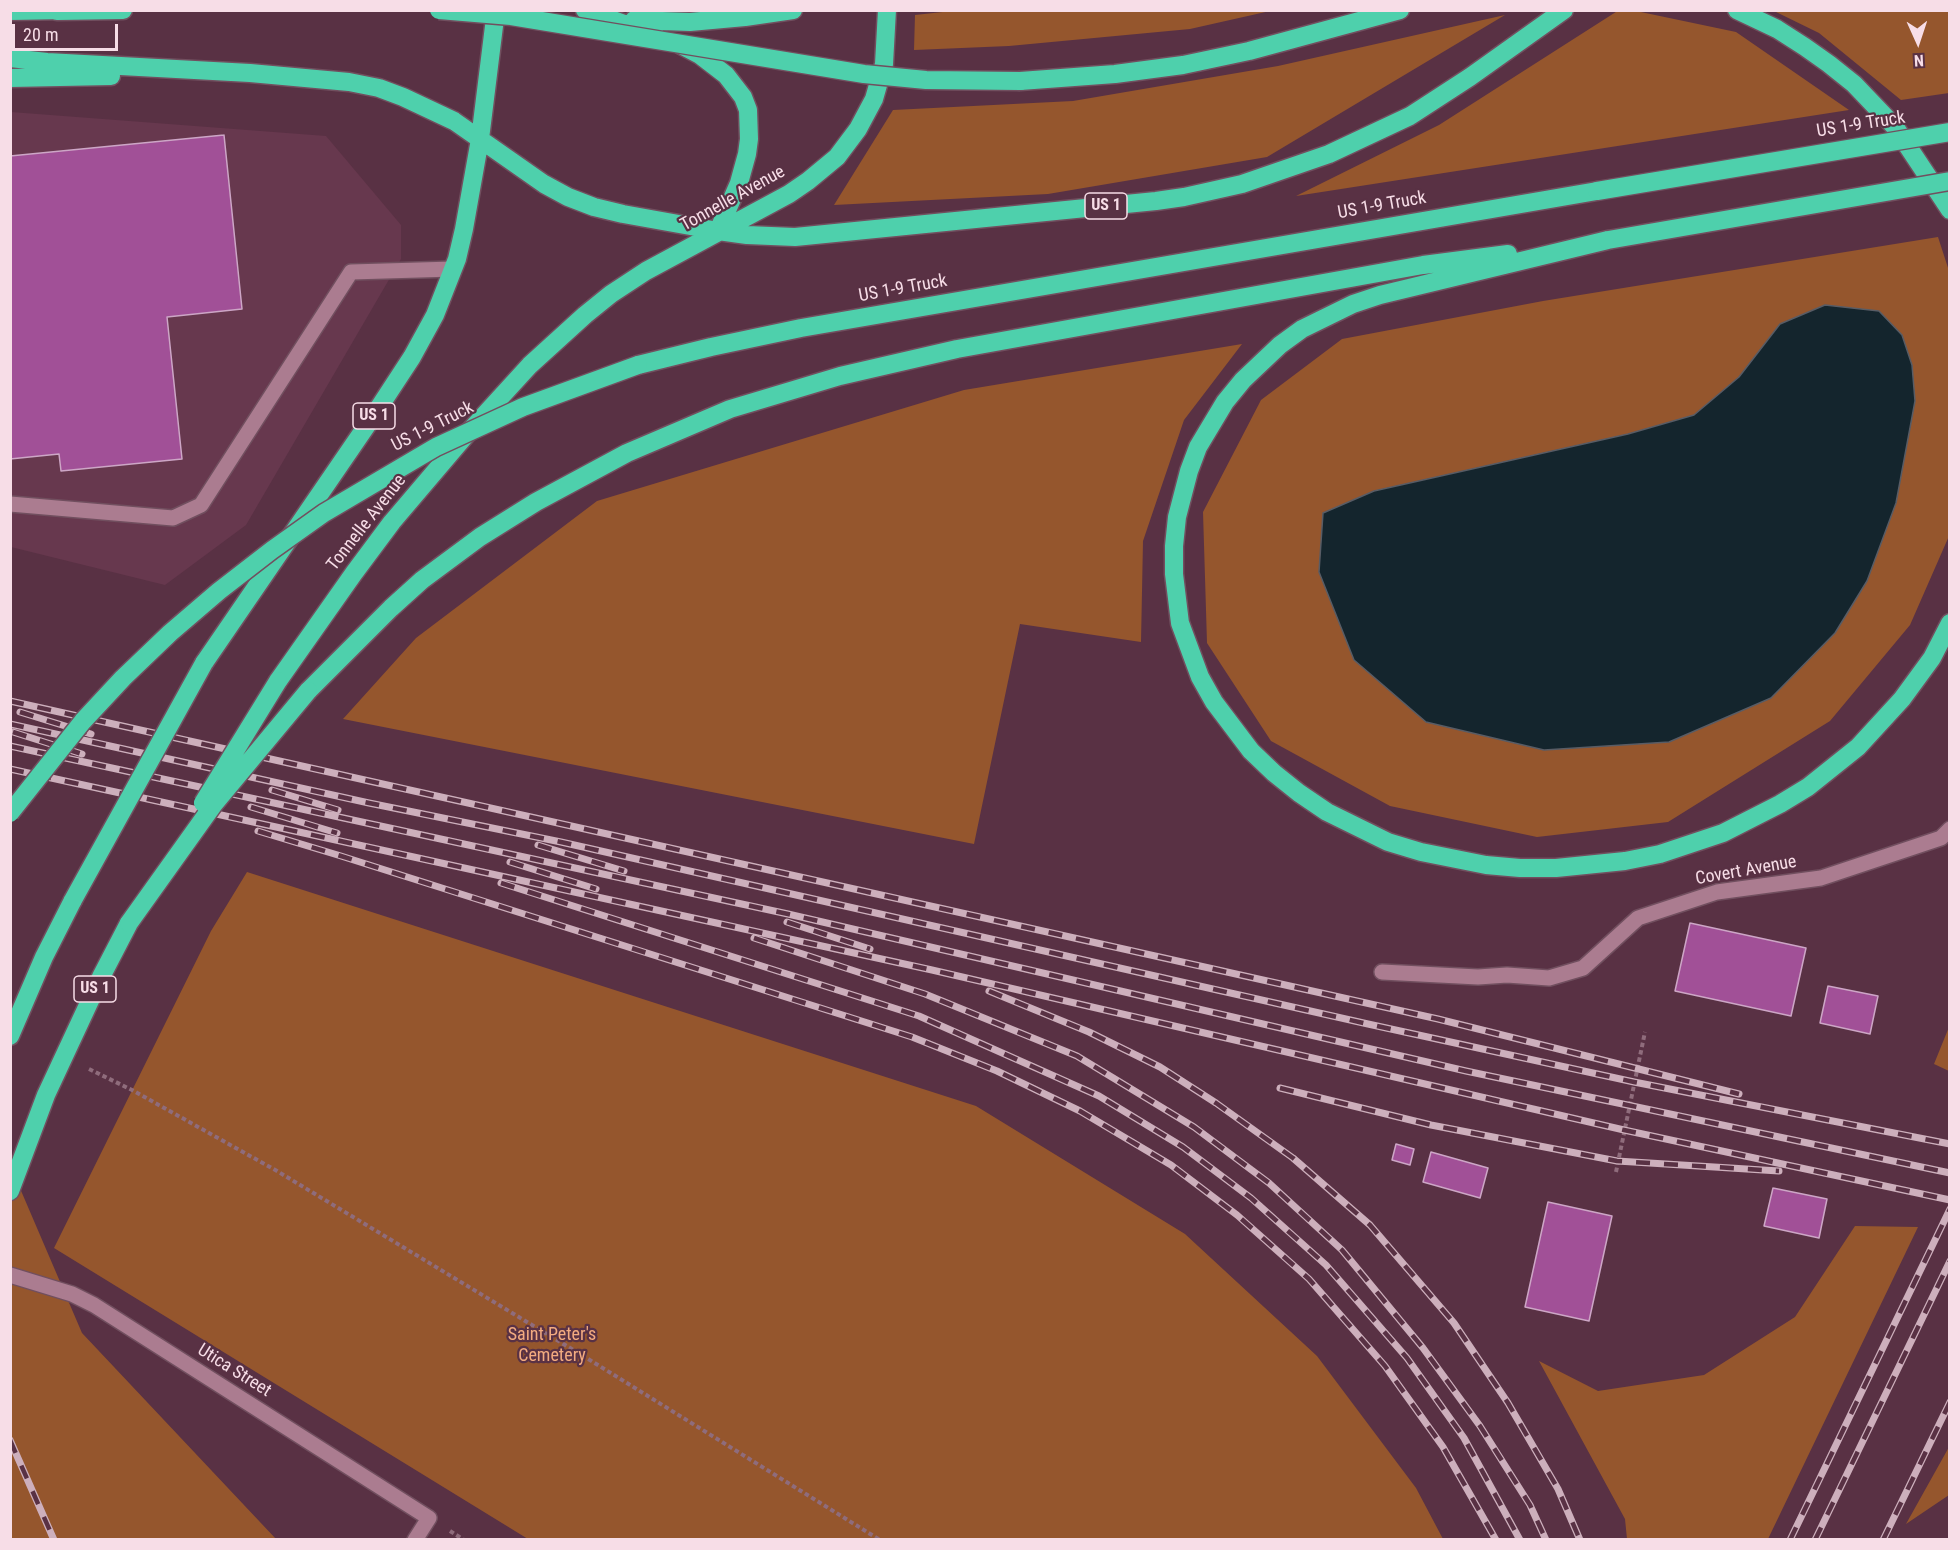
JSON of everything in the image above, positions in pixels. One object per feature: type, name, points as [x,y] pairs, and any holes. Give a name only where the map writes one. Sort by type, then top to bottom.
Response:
[{"type":"highway","points":[[57,11],[67,10]]},
{"type":"highway","points":[[10,11],[123,10]]},
{"type":"highway","points":[[439,10],[511,16],[864,74],[926,80],[1020,81],[1115,74],[1183,65],[1249,51],[1400,10]]},
{"type":"highway","name":"US 1","points":[[10,1036],[44,957],[73,900],[204,663],[412,357],[435,315],[453,269],[468,210],[480,139],[496,10]]},
{"type":"highway","points":[[590,12],[640,21],[690,22],[793,10]]},
{"type":"highway","name":"Tonnelle Avenue","points":[[10,1191],[46,1095],[129,922],[278,681],[354,573],[392,522],[466,435],[530,364],[585,315],[611,294],[646,271],[789,194],[808,182],[831,162],[848,144],[867,115],[879,82],[886,44],[887,10]]},
{"type":"highway","name":"US 1","points":[[718,231],[770,236],[824,235],[1156,201],[1242,184],[1329,154],[1410,116],[1470,77],[1564,10]]},
{"type":"highway","points":[[1737,10],[1777,29],[1854,84],[1895,128],[1950,210]]},
{"type":"highway","points":[[10,58],[250,73],[349,82],[379,88],[454,121],[544,184],[568,197],[594,207],[623,214],[718,231],[739,183],[747,154],[749,124],[748,110],[743,97],[726,75],[700,56],[659,36],[590,12]]},
{"type":"highway","points":[[10,78],[250,73]]},
{"type":"highway","name":"US 1-9 Truck","points":[[10,813],[83,721],[170,633],[228,584],[324,513],[436,447],[494,419],[638,365],[711,347],[871,316],[1950,132]]},
{"type":"highway","points":[[129,922],[214,804],[308,691],[422,580],[480,537],[536,502],[627,453],[730,409],[840,376],[957,349],[1423,265],[1608,240],[1950,181]]},
{"type":"highway","points":[[1608,240],[1380,295],[1353,304],[1302,329],[1280,345],[1254,368],[1225,402],[1206,431],[1189,471],[1177,517],[1174,574],[1180,623],[1188,650],[1209,694],[1232,727],[1259,758],[1299,793],[1327,812],[1388,842],[1420,852],[1486,865],[1556,868],[1591,866],[1648,857],[1691,845],[1723,833],[1808,787],[1858,747],[1902,699],[1950,633]]},
{"type":"highway","points":[[1932,658],[1950,623]]},
{"type":"street","points":[[10,504],[173,518],[201,505],[351,272],[453,269]]},
{"type":"street","name":"Covert Avenue","points":[[1382,972],[1549,978],[1583,968],[1638,918],[1718,892],[1821,878],[1941,838],[1950,829]]},
{"type":"street","name":"Utica Street","points":[[10,1275],[72,1294],[94,1305],[429,1518],[415,1539]]},
{"type":"path","points":[[1616,1172],[1645,1032]]},
{"type":"path","points":[[64,1057],[132,1090],[278,1171],[575,1350],[880,1539]]},
{"type":"shaded area","points":[[11,112],[326,136],[401,225],[401,259],[246,525],[165,585],[11,547]]},
{"type":"green space","points":[[961,10],[1270,11],[1190,29],[1009,46],[914,50],[915,15]]},
{"type":"green space","points":[[1619,10],[1636,11],[1736,32],[1849,110],[1296,196],[1439,125]]},
{"type":"green space","points":[[1774,11],[1949,11],[1949,93],[1901,100],[1819,33]]},
{"type":"green space","points":[[1505,15],[1267,157],[1048,194],[834,205],[893,110],[1073,101],[1278,66]]},
{"type":"green space","points":[[1938,237],[1950,274],[1949,536],[1910,625],[1830,721],[1668,822],[1537,837],[1390,806],[1271,741],[1207,643],[1203,512],[1261,400],[1342,339],[1543,301]],"holes":[[[1780,324],[1544,750],[1374,491],[1628,434],[1694,415],[1739,377]]]},
{"type":"green space","points":[[1242,344],[1184,420],[1143,541],[1141,642],[1020,624],[974,844],[343,719],[416,638],[597,501],[964,390]]},
{"type":"green space","name":"Saint Peter's Cemetery","points":[[247,872],[976,1106],[1185,1234],[1317,1356],[1416,1488],[1443,1539],[528,1539],[54,1248],[211,931]]},
{"type":"green space","points":[[1949,1027],[1950,1071],[1934,1064]]},
{"type":"green space","points":[[10,1165],[82,1333],[276,1539],[11,1539]]},
{"type":"green space","points":[[1855,1226],[1918,1227],[1768,1539],[1627,1539],[1625,1519],[1539,1361],[1598,1391],[1704,1375],[1795,1317]]},
{"type":"green space","points":[[1949,1447],[1949,1495],[1906,1524]]},
{"type":"water","points":[[1825,305],[1879,311],[1902,335],[1912,365],[1915,401],[1896,503],[1867,581],[1835,633],[1771,698],[1669,742],[1544,750],[1426,722],[1354,660],[1319,572],[1323,513],[1374,491],[1628,434],[1694,415],[1739,377],[1780,324]]},
{"type":"building","points":[[224,135],[242,309],[167,317],[182,459],[61,471],[59,454],[10,459],[10,156]]},
{"type":"building","points":[[1690,923],[1806,948],[1791,1016],[1675,991]]},
{"type":"building","points":[[1828,986],[1878,996],[1870,1034],[1820,1023]]},
{"type":"building","points":[[1396,1144],[1414,1149],[1410,1165],[1392,1160]]},
{"type":"building","points":[[1431,1152],[1488,1168],[1480,1198],[1423,1182]]},
{"type":"building","points":[[1773,1188],[1827,1199],[1819,1238],[1764,1226]]},
{"type":"building","points":[[1548,1202],[1612,1216],[1589,1321],[1525,1307]]},
{"type":"railway","points":[[10,701],[1438,1019],[1739,1094]]},
{"type":"railway","points":[[20,712],[91,734]]},
{"type":"railway","points":[[10,724],[369,803],[561,842],[1634,1082],[1950,1144]]},
{"type":"railway","points":[[13,732],[82,754]]},
{"type":"railway","points":[[10,746],[788,914],[1466,1071],[1950,1173]]},
{"type":"railway","points":[[10,769],[932,970],[1624,1130],[1950,1200]]},
{"type":"railway","points":[[272,790],[338,810]]},
{"type":"railway","points":[[251,807],[337,833]]},
{"type":"railway","points":[[258,831],[912,1037],[997,1071],[1080,1111],[1171,1165],[1237,1215],[1309,1279],[1385,1366],[1443,1447],[1496,1540]]},
{"type":"railway","points":[[538,845],[624,871]]},
{"type":"railway","points":[[510,862],[596,889]]},
{"type":"railway","points":[[501,883],[919,1016],[1099,1096],[1183,1147],[1251,1198],[1326,1265],[1407,1358],[1464,1438],[1520,1540]]},
{"type":"railway","points":[[787,922],[870,949]]},
{"type":"railway","points":[[754,938],[925,994],[1077,1056],[1194,1127],[1269,1183],[1342,1250],[1423,1348],[1480,1426],[1530,1505],[1546,1540]]},
{"type":"railway","points":[[989,991],[1089,1032],[1160,1067],[1216,1103],[1293,1158],[1370,1225],[1454,1323],[1508,1403],[1558,1489],[1580,1540]]},
{"type":"railway","points":[[1280,1088],[1431,1125],[1617,1161],[1779,1171]]},
{"type":"railway","points":[[1790,1540],[1950,1209]]},
{"type":"railway","points":[[1815,1540],[1950,1261]]},
{"type":"railway","points":[[1883,1540],[1950,1402]]},
{"type":"railway","points":[[10,1440],[54,1540]]}]
